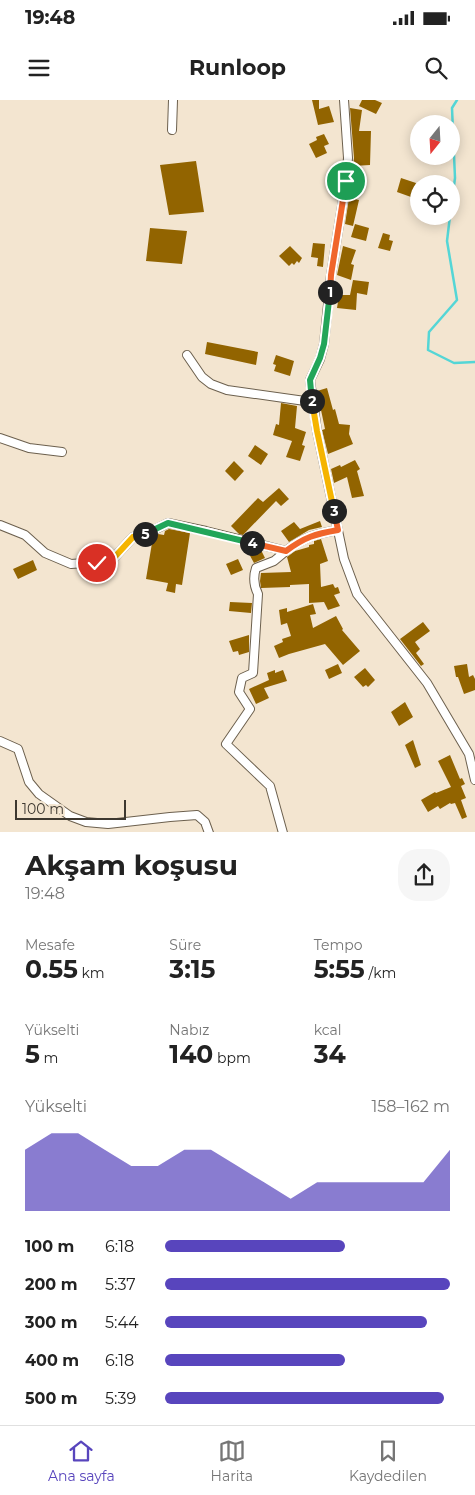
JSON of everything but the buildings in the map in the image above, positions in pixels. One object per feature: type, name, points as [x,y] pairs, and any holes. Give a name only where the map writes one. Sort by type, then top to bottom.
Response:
[{"type":"street","points":[[172,130],[173,100]]},
{"type":"street","points":[[344,100],[348,158],[346,181],[331,275],[324,344],[310,380],[312,402],[344,559],[357,594],[427,683],[469,754],[475,780]]},
{"type":"street","points":[[187,355],[202,377],[211,384],[227,390],[312,402]]},
{"type":"street","points":[[0,438],[29,448],[62,452]]},
{"type":"street","points":[[0,524],[25,535],[44,553],[71,564],[111,561],[133,537],[150,532],[168,523],[286,551]]},
{"type":"street","points":[[283,832],[270,786],[226,744],[250,709],[239,692],[242,678],[253,673],[258,594],[254,582],[255,573],[256,568],[274,561],[305,538],[338,530]]},
{"type":"street","points":[[0,741],[18,749],[29,782],[39,794],[56,808],[70,816],[86,822],[108,824],[198,815],[205,822],[209,832]]},
{"type":"waterway","points":[[455,175],[452,108],[457,100]]},
{"type":"waterway","points":[[449,225],[447,241],[457,300],[429,332],[428,350],[454,363],[475,362]]},
{"type":"route","points":[[97,563],[111,561],[133,537],[150,532],[168,523],[286,551],[305,538],[338,530],[317,431],[310,380],[324,344],[331,275],[346,181]]}]
